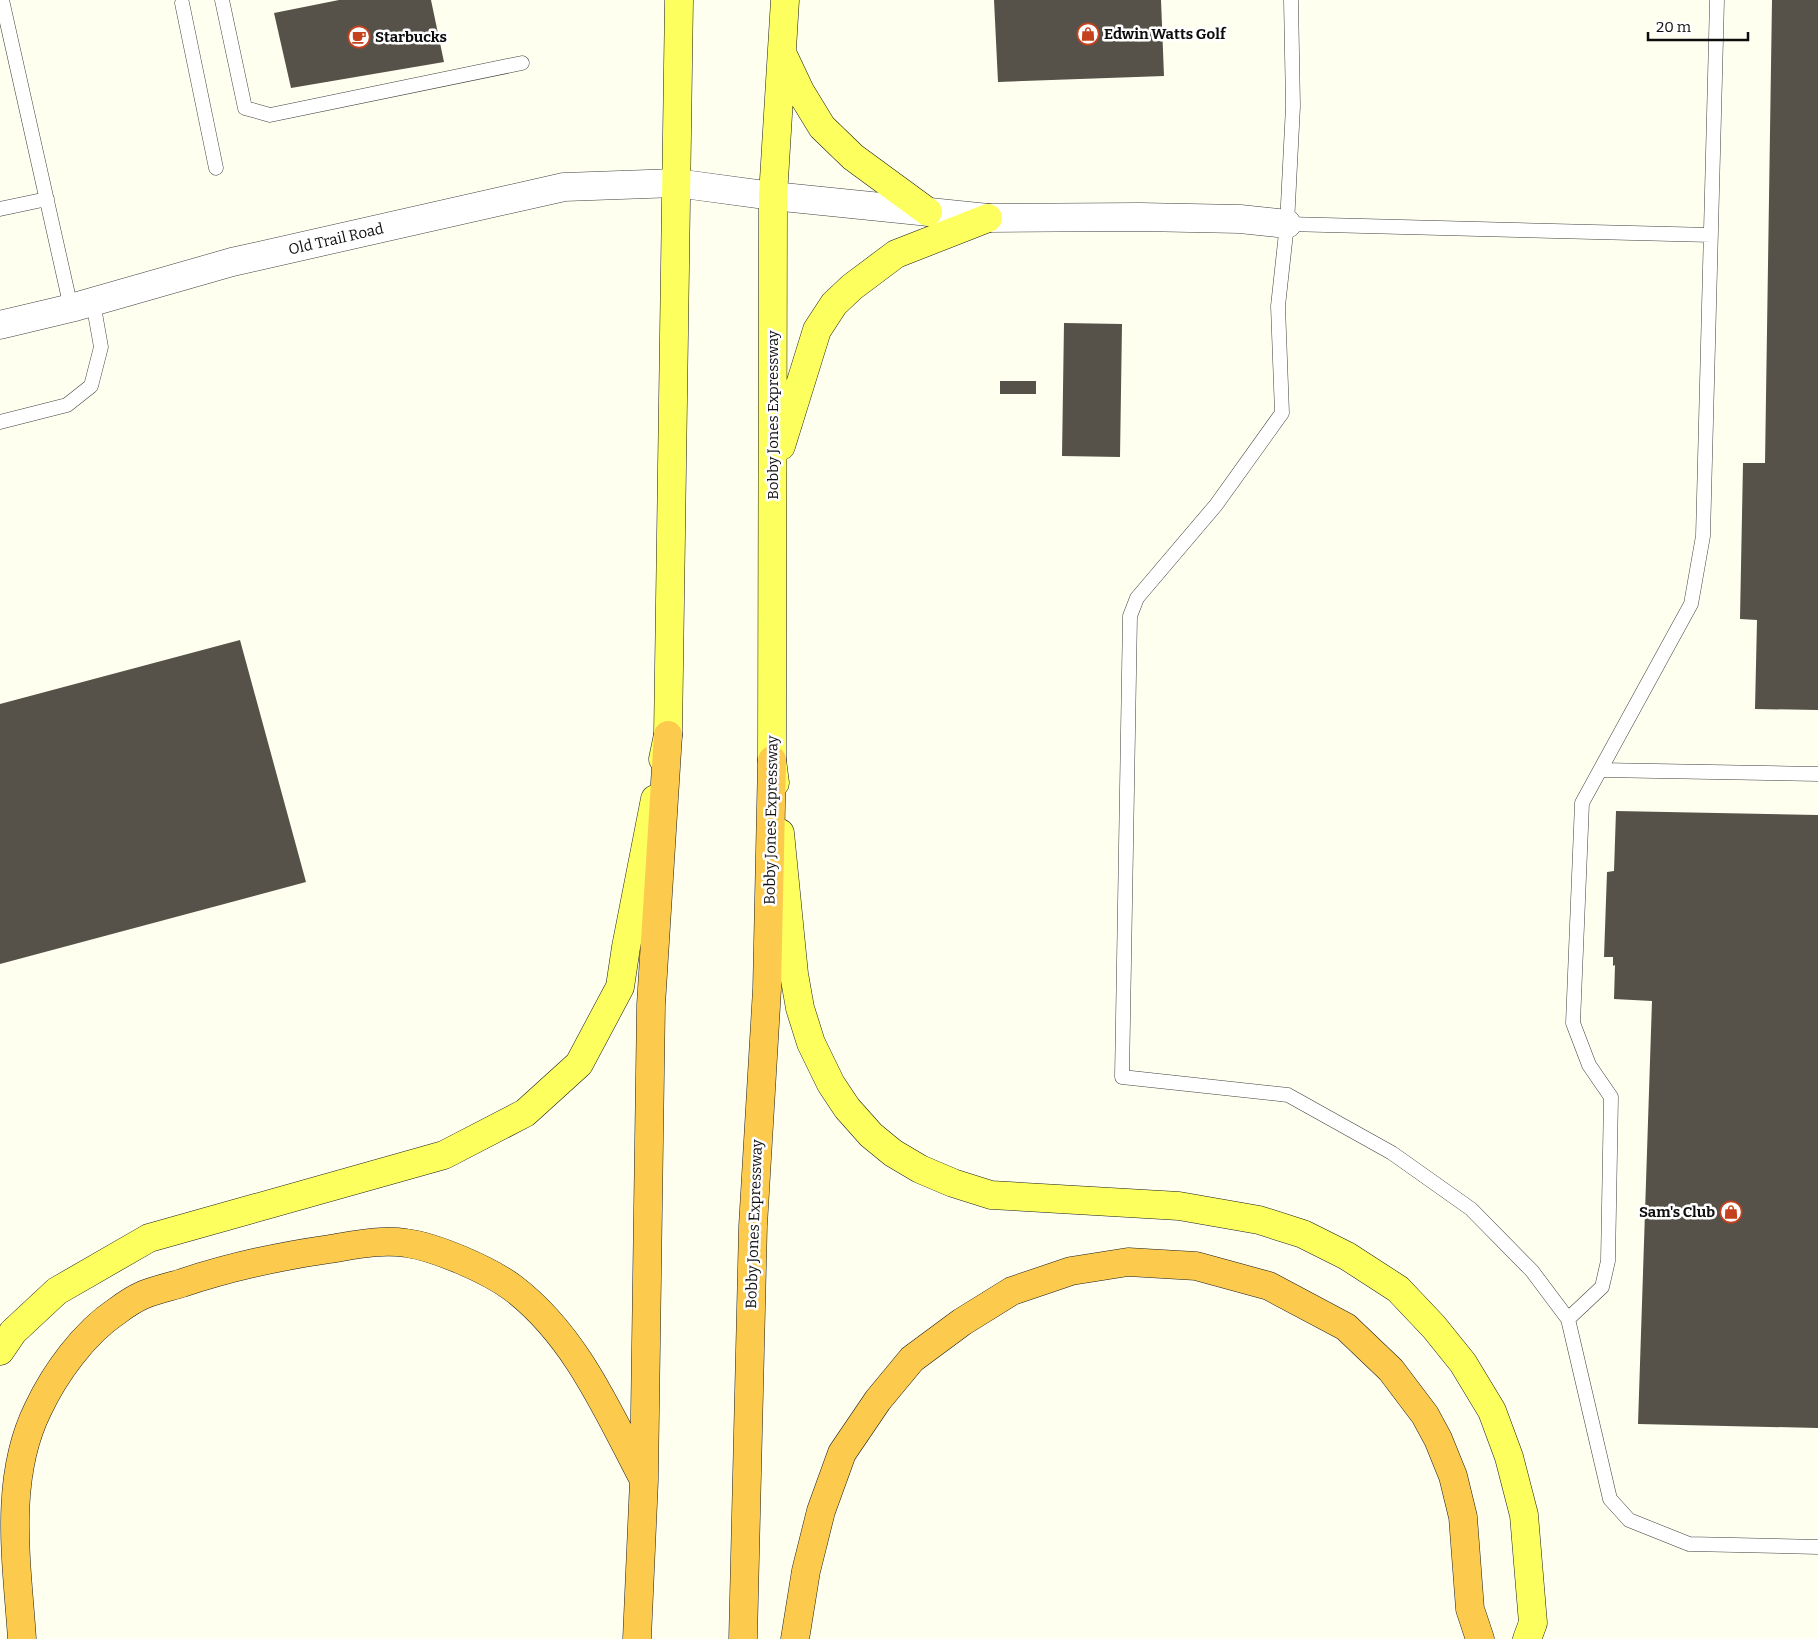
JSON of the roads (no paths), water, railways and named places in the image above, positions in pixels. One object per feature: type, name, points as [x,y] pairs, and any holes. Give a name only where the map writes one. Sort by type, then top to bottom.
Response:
[{"type":"highway","points":[[637,1639],[644,1480],[651,1005],[668,735]]},
{"type":"highway","name":"Bobby Jones Expressway","points":[[743,1638],[753,1226],[767,989],[772,760]]},
{"type":"highway","points":[[22,1639],[14,1526],[15,1493],[27,1436],[37,1410],[53,1380],[70,1355],[114,1312],[142,1295],[215,1272],[303,1253],[371,1242],[406,1243],[436,1251],[477,1267],[519,1293],[540,1312],[566,1344],[588,1374],[644,1480]]},
{"type":"highway","points":[[795,1638],[806,1571],[821,1511],[842,1454],[878,1400],[912,1359],[962,1322],[1012,1291],[1071,1271],[1128,1262],[1196,1266],[1269,1286],[1346,1327],[1391,1370],[1425,1415],[1438,1439],[1452,1476],[1463,1517],[1470,1610],[1480,1639]]},
{"type":"main road","points":[[0,1360],[7,1341],[57,1291],[149,1238],[444,1154],[525,1113],[580,1064],[620,987],[626,947],[668,735],[679,0]]},
{"type":"main road","name":"Bobby Jones Expressway","points":[[772,760],[773,196],[785,0]]},
{"type":"main road","points":[[783,55],[800,91],[822,127],[854,158],[928,212]]},
{"type":"main road","points":[[773,471],[817,330],[834,304],[852,287],[896,254],[988,218]]},
{"type":"main road","points":[[772,760],[794,974],[800,1008],[812,1042],[831,1084],[847,1108],[871,1135],[893,1153],[920,1169],[953,1183],[992,1195],[1179,1206],[1259,1220],[1312,1238],[1347,1256],[1398,1289],[1434,1327],[1463,1363],[1492,1410],[1509,1457],[1524,1515],[1533,1623],[1527,1639]]},
{"type":"street","name":"Old Trail Road","points":[[0,325],[82,305],[232,262],[564,186],[676,183],[773,196],[988,218],[1240,218],[1287,224]]},
{"type":"lane","points":[[0,422],[66,405],[91,386],[102,347],[82,305],[47,199],[2,0]]},
{"type":"lane","points":[[222,0],[245,108],[270,114],[522,64]]},
{"type":"lane","points":[[1291,0],[1292,106],[1287,224],[1278,306],[1282,413],[1216,505],[1137,598],[1130,616],[1122,1077],[1288,1094],[1392,1152],[1471,1209],[1532,1271],[1568,1319],[1610,1499],[1629,1520],[1689,1544],[1818,1547]]},
{"type":"lane","points":[[1568,1319],[1602,1287],[1608,1261],[1611,1097],[1588,1065],[1574,1023],[1582,803],[1691,604],[1703,536],[1717,0]]},
{"type":"lane","points":[[182,3],[216,168]]},
{"type":"lane","points":[[0,209],[47,199]]},
{"type":"lane","points":[[1287,224],[1711,236]]},
{"type":"lane","points":[[1601,770],[1818,774]]},
{"type":"place","name":"Edwin Watts Golf","points":[[1088,34]]},
{"type":"place","name":"Starbucks","points":[[359,37]]},
{"type":"place","name":"Sam's Club","points":[[1731,1212]]}]
